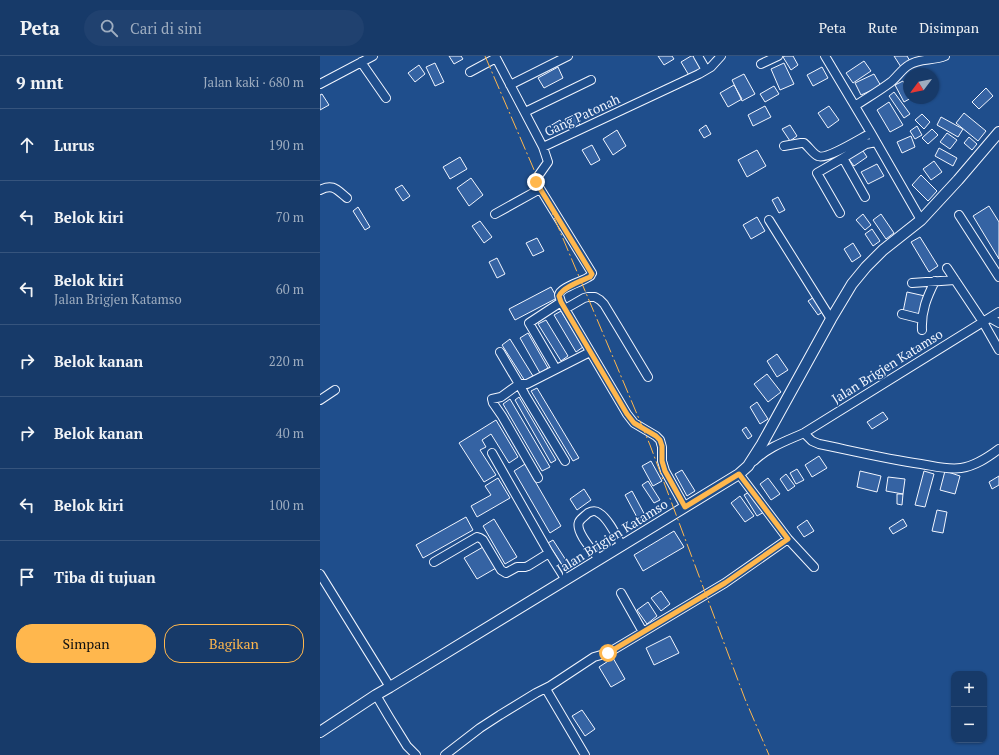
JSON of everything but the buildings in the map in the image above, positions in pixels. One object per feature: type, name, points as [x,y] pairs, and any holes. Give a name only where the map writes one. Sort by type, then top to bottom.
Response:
[{"type":"main road","points":[[748,466],[762,444],[852,284],[883,250],[921,220],[999,132]]},
{"type":"main road","name":"Jalan Brigjen Katamso","points":[[320,732],[376,695],[390,688],[739,474],[748,466]]},
{"type":"street","points":[[320,84],[373,56]]},
{"type":"street","points":[[510,85],[568,56]]},
{"type":"street","points":[[698,56],[706,70]]},
{"type":"street","name":"Gang Patonah","points":[[495,57],[543,147],[699,74],[711,67],[721,56]]},
{"type":"street","points":[[761,64],[778,56]]},
{"type":"street","points":[[825,56],[921,220]]},
{"type":"street","points":[[855,106],[890,82],[908,65],[914,62],[939,59],[945,56]]},
{"type":"street","points":[[470,72],[495,57]]},
{"type":"street","points":[[361,62],[386,98]]},
{"type":"street","points":[[525,112],[592,80]]},
{"type":"street","points":[[784,146],[801,143],[822,157],[830,155],[871,133]]},
{"type":"street","points":[[840,213],[817,173],[866,144],[876,142]]},
{"type":"street","points":[[543,147],[548,162],[536,179],[536,182],[592,274],[590,277],[562,291],[559,296],[630,419],[660,440],[662,446],[662,461],[665,471],[685,507]]},
{"type":"street","points":[[843,158],[865,197]]},
{"type":"street","points":[[320,190],[327,187],[334,187],[347,198]]},
{"type":"street","points":[[495,214],[540,189]]},
{"type":"street","points":[[959,215],[999,278]]},
{"type":"street","points":[[769,220],[831,319]]},
{"type":"street","points":[[947,268],[986,320],[999,350]]},
{"type":"street","points":[[912,283],[955,280]]},
{"type":"street","points":[[922,330],[922,318],[925,301],[935,282]]},
{"type":"street","points":[[556,369],[529,323],[563,305],[588,297],[595,297],[604,304],[648,377]]},
{"type":"street","name":"Jalan Brigjen Katamso","points":[[748,466],[759,456],[775,446],[804,433],[999,312]]},
{"type":"street","points":[[902,314],[922,318]]},
{"type":"street","points":[[986,320],[999,323]]},
{"type":"street","points":[[500,352],[565,461]]},
{"type":"street","points":[[538,478],[492,399],[501,397],[519,384],[527,384],[590,352]]},
{"type":"street","points":[[320,400],[335,390]]},
{"type":"street","points":[[804,433],[818,444],[893,460],[950,469],[962,468],[975,464],[985,460],[999,450]]},
{"type":"street","points":[[492,453],[566,580]]},
{"type":"street","points":[[739,474],[788,539],[814,567]]},
{"type":"street","points":[[599,559],[578,527],[581,519],[591,512],[597,511],[604,517],[622,546]]},
{"type":"street","points":[[434,562],[477,537],[483,540],[501,570],[506,573],[518,567],[528,566],[550,553]]},
{"type":"street","points":[[445,755],[480,728],[536,693],[546,689],[591,658],[608,653],[725,583],[788,539]]},
{"type":"street","points":[[320,574],[390,688]]},
{"type":"street","points":[[622,593],[643,632]]},
{"type":"street","points":[[546,689],[584,755]]},
{"type":"street","points":[[376,695],[407,746],[416,755]]},
{"type":"power","points":[[485,56],[650,445],[745,699],[769,755]]},
{"type":"route","points":[[536,182],[592,274],[590,277],[562,291],[559,296],[561,302],[627,414],[634,423],[660,440],[662,446],[662,461],[665,471],[685,507],[739,474],[788,539],[725,583],[608,653]]}]
